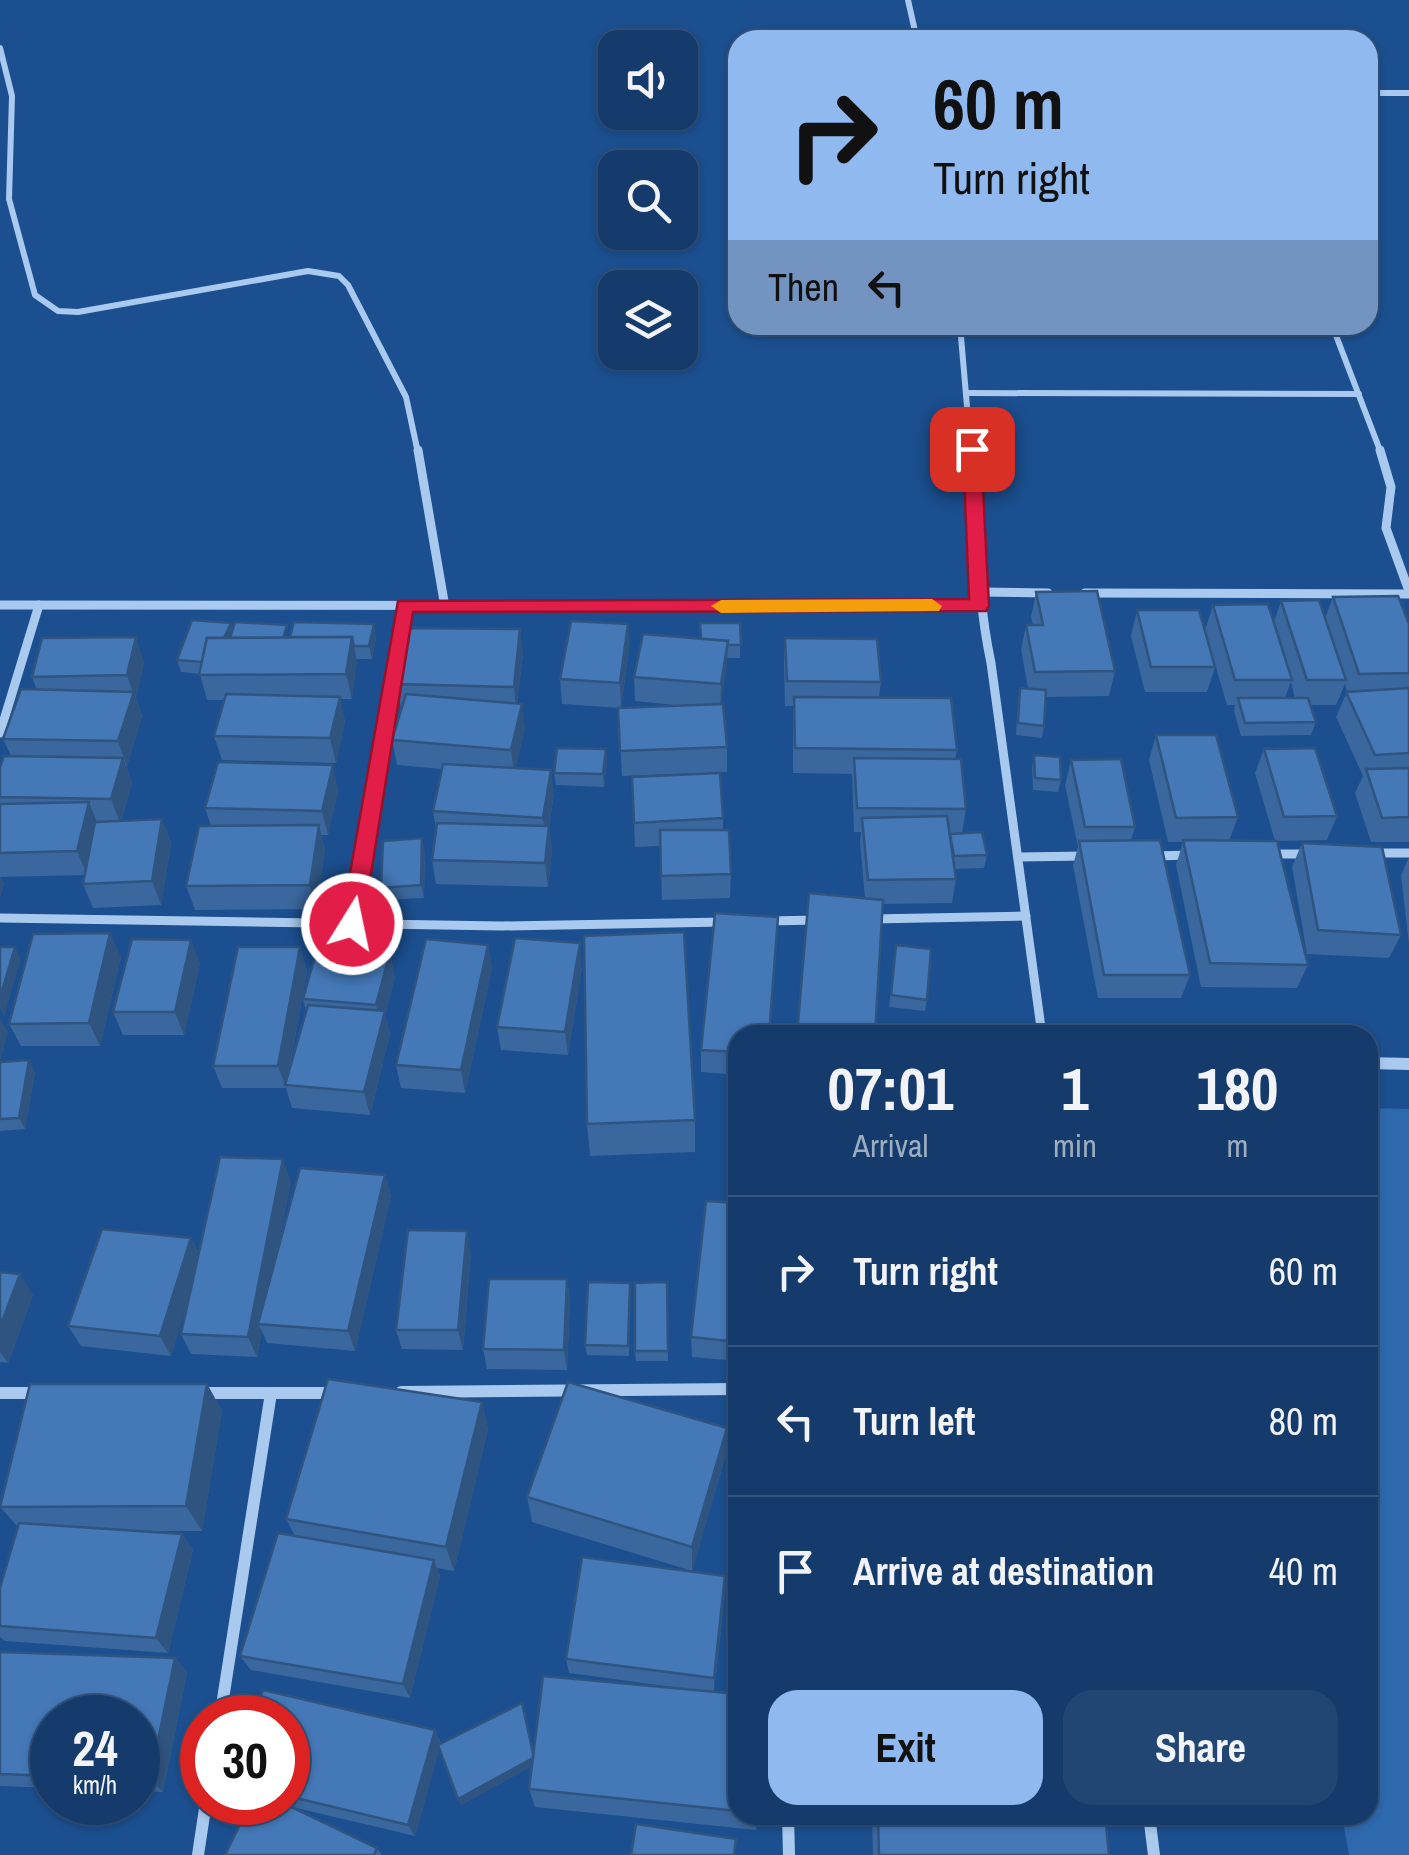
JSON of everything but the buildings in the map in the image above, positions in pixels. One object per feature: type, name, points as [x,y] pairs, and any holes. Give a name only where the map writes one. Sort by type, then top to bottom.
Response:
[{"type":"street","points":[[908,0],[915,30]]},
{"type":"street","points":[[0,48],[12,96],[9,199],[35,294],[58,311],[98,310],[308,271],[339,276],[348,285],[406,397],[425,482],[445,607]]},
{"type":"street","points":[[1378,93],[1409,93]]},
{"type":"street","points":[[0,220],[14,217]]},
{"type":"street","points":[[961,335],[980,606],[1041,1025]]},
{"type":"street","points":[[1077,593],[1409,593],[1386,528],[1389,472],[1336,335]]},
{"type":"street","points":[[968,393],[1359,394]]},
{"type":"street","points":[[979,592],[1057,592]]},
{"type":"street","points":[[0,605],[980,606]]},
{"type":"street","points":[[0,733],[39,605]]},
{"type":"street","points":[[352,924],[404,606]]},
{"type":"street","points":[[1370,853],[1409,853]]},
{"type":"street","points":[[1252,854],[1331,854]]},
{"type":"street","points":[[1135,856],[1213,855]]},
{"type":"street","points":[[1018,857],[1096,856]]},
{"type":"street","points":[[852,920],[1026,916]]},
{"type":"street","points":[[0,918],[502,926],[735,922]]},
{"type":"street","points":[[754,921],[832,920]]},
{"type":"street","points":[[1378,1063],[1409,1064]]},
{"type":"street","points":[[388,1392],[728,1388]]},
{"type":"street","points":[[194,1393],[349,1392]]},
{"type":"street","points":[[0,1393],[58,1393]]},
{"type":"street","points":[[224,1695],[271,1393]]},
{"type":"street","points":[[198,1855],[203,1825]]},
{"type":"street","points":[[788,1825],[789,1855]]},
{"type":"street","points":[[1150,1825],[1154,1855]]},
{"type":"shaded area","points":[[1378,1108],[1409,1109],[1409,1855],[1349,1855],[1344,1825],[1378,1825]]},
{"type":"slow traffic","points":[[721,606],[932,606]]},
{"type":"route","points":[[352,924],[404,606],[980,606],[972,449]]}]
